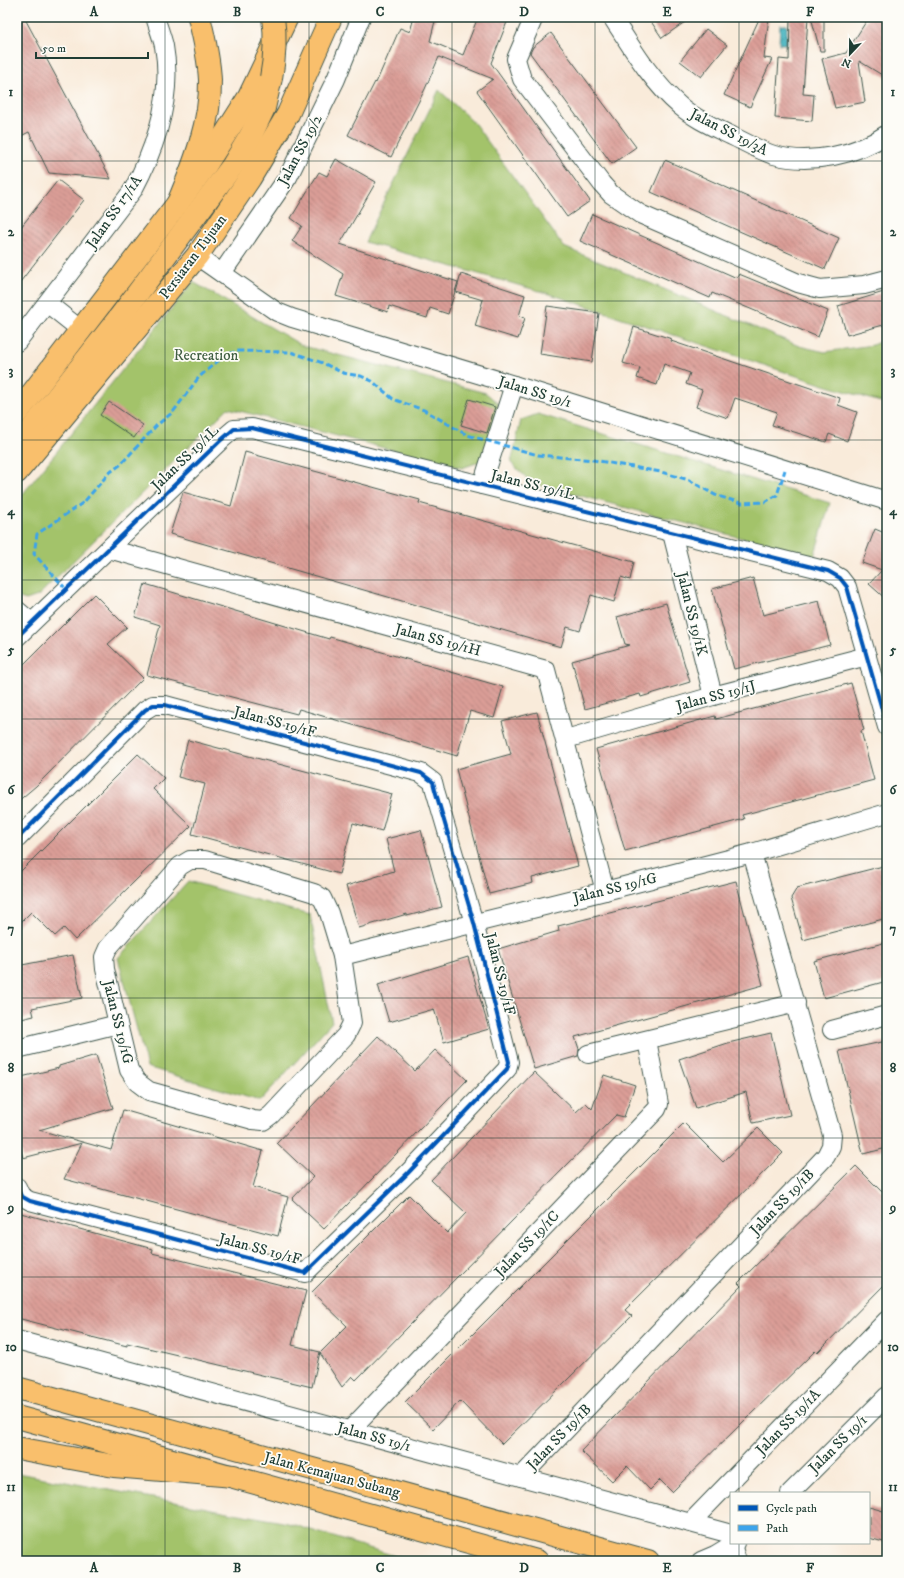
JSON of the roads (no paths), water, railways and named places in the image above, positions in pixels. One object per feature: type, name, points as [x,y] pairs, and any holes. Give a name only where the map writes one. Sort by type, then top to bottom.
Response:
[{"type":"main road","points":[[178,203],[194,164],[209,106],[210,80],[205,40],[199,17]]},
{"type":"main road","points":[[17,448],[122,314],[233,165],[252,136],[264,108],[275,60],[273,17]]},
{"type":"main road","points":[[17,413],[178,203],[249,97],[287,17]]},
{"type":"main road","name":"Persiaran Tujuan","points":[[17,472],[196,256],[250,178],[288,114],[331,17]]},
{"type":"main road","name":"Jalan Kemajuan Subang","points":[[17,1388],[648,1561]]},
{"type":"main road","name":"Jalan Kemajuan Subang","points":[[17,1417],[537,1561]]},
{"type":"main road","points":[[17,1422],[82,1434]]},
{"type":"main road","points":[[17,1448],[114,1466],[234,1476]]},
{"type":"street","name":"Jalan SS 17/1A","points":[[17,342],[133,190],[154,142],[163,110],[167,78],[164,46],[155,17]]},
{"type":"street","name":"Jalan SS 19/2","points":[[222,273],[288,177],[336,79],[361,17]]},
{"type":"street","points":[[534,17],[516,59],[522,78],[602,184],[626,206],[640,214],[783,277],[820,289],[864,285],[887,279]]},
{"type":"street","name":"Jalan SS 19/3A","points":[[612,17],[652,77],[680,106],[706,124],[774,155],[812,159],[850,150],[877,141],[887,134]]},
{"type":"street","name":"Jalan SS 19/1","points":[[196,256],[277,312],[292,318],[514,385],[887,501]]},
{"type":"street","points":[[47,303],[81,330]]},
{"type":"street","points":[[482,485],[514,385]]},
{"type":"street","name":"Jalan SS 19/1L","points":[[108,549],[234,429],[252,428],[828,571],[840,578],[847,587],[868,656],[887,727]]},
{"type":"street","name":"Jalan SS 19/1K","points":[[672,533],[712,696]]},
{"type":"street","points":[[17,637],[108,549]]},
{"type":"street","name":"Jalan SS 19/1H","points":[[108,549],[546,670],[566,739],[605,891]]},
{"type":"street","points":[[17,610],[31,622]]},
{"type":"street","name":"Jalan SS 19/1J","points":[[566,739],[712,696],[868,656]]},
{"type":"street","name":"Jalan SS 19/1F","points":[[17,840],[145,710],[153,705],[165,705],[422,773],[433,782],[474,923],[510,1062],[507,1070],[408,1173],[305,1273],[30,1201],[21,1196],[17,1187]]},
{"type":"street","name":"Jalan SS 19/1G","points":[[342,956],[752,853],[887,813]]},
{"type":"street","name":"Jalan SS 19/1B","points":[[521,1477],[826,1156],[831,1146],[832,1135],[796,1003],[752,853]]},
{"type":"street","name":"Jalan SS 19/1G","points":[[190,860],[205,860],[314,893],[322,898],[329,913],[342,956],[352,1023],[346,1035],[263,1121],[253,1120],[149,1090],[137,1082],[129,1070],[105,969],[104,957],[108,948],[180,866],[190,860]]},
{"type":"street","points":[[588,1054],[796,1003]]},
{"type":"street","points":[[832,1030],[887,1015]]},
{"type":"street","points":[[17,1049],[118,1024]]},
{"type":"street","name":"Jalan SS 19/1C","points":[[349,1431],[657,1109],[659,1104],[647,1040]]},
{"type":"street","name":"Jalan SS 19/1A","points":[[690,1523],[887,1320]]},
{"type":"street","name":"Jalan SS 19/1","points":[[17,1340],[690,1523],[730,1544]]},
{"type":"street","name":"Jalan SS 19/1","points":[[791,1492],[887,1396]]},
{"type":"street","name":"Jalan SS 19/1","points":[[702,1561],[734,1546]]},
{"type":"water","points":[[780,25],[787,25],[787,44],[779,44]]},
{"type":"park label","name":"Recreation","points":[[206,355]]}]
